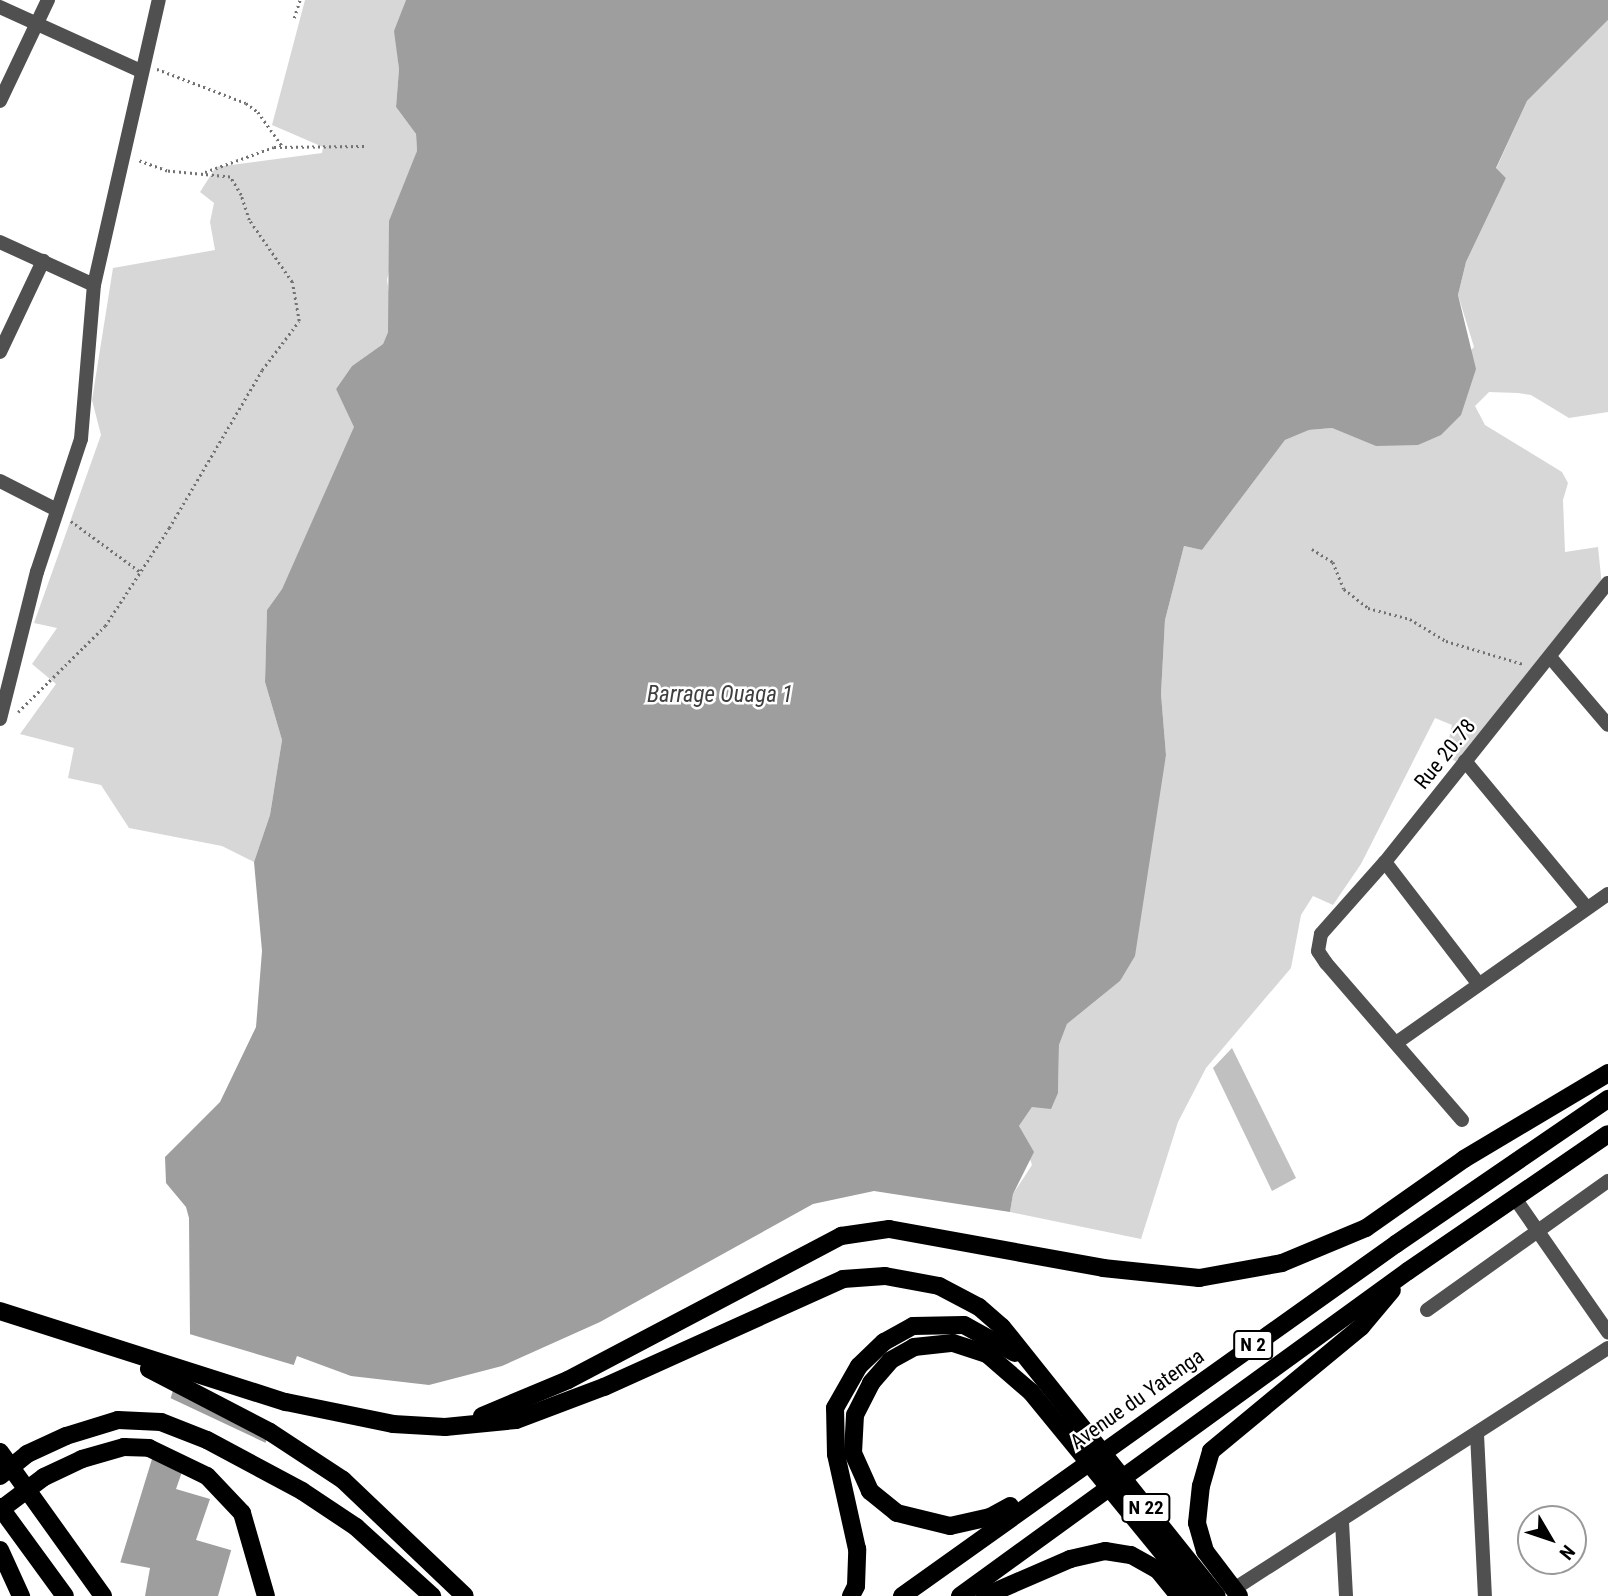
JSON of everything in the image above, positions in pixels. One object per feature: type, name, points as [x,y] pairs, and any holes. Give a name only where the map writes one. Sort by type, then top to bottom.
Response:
[{"type":"main road","points":[[445,1427],[512,1407],[568,1380],[841,1236],[889,1228],[1103,1268],[1199,1278],[1282,1263],[1366,1228],[1464,1159],[1608,1073]]},
{"type":"main road","name":"Avenue du Yatenga","points":[[902,1596],[1069,1475],[1608,1100]]},
{"type":"main road","name":"N 2","points":[[960,1596],[1408,1271],[1608,1135]]},
{"type":"main road","points":[[1230,1594],[1205,1551],[1197,1523],[1200,1486],[1211,1451],[1362,1327],[1408,1271]]},
{"type":"main road","points":[[0,1311],[109,1348],[176,1375],[393,1424],[445,1427],[516,1420],[604,1387],[844,1279],[884,1276],[939,1286],[979,1307],[1037,1370],[1068,1424]]},
{"type":"main road","points":[[850,1596],[856,1586],[857,1549],[836,1454],[835,1408],[859,1366],[884,1342],[913,1326],[964,1325],[996,1339],[1037,1370]]},
{"type":"main road","points":[[1068,1424],[987,1354],[953,1343],[914,1347],[891,1360],[871,1383],[855,1415],[853,1453],[870,1491],[897,1513],[950,1526],[990,1517],[1069,1475]]},
{"type":"main road","points":[[176,1375],[343,1480],[465,1596]]},
{"type":"main road","points":[[0,1476],[27,1454],[118,1420],[161,1422],[262,1468],[356,1527],[432,1596]]},
{"type":"main road","name":"N 22","points":[[1068,1424],[1230,1594]]},
{"type":"main road","name":"N 22","points":[[1068,1424],[1198,1596]]},
{"type":"main road","points":[[65,1596],[0,1508],[44,1477],[82,1459],[124,1447],[149,1448],[199,1471],[242,1513],[266,1596]]},
{"type":"main road","points":[[0,1452],[103,1596]]},
{"type":"main road","points":[[0,1550],[22,1596]]},
{"type":"main road","points":[[985,1596],[1070,1559],[1105,1551],[1131,1555],[1158,1570],[1179,1596]]},
{"type":"main road","points":[[998,1596],[1022,1578]]},
{"type":"street","points":[[0,101],[48,0]]},
{"type":"street","points":[[0,713],[57,510],[81,439],[94,285],[159,0]]},
{"type":"street","points":[[0,7],[141,71]]},
{"type":"street","points":[[0,242],[94,285]]},
{"type":"street","points":[[0,352],[43,261]]},
{"type":"street","points":[[0,481],[57,510]]},
{"type":"street","name":"Rue 20.78","points":[[1395,1043],[1318,951],[1321,934],[1385,863],[1608,583]]},
{"type":"street","points":[[1550,657],[1608,726]]},
{"type":"street","points":[[1465,761],[1587,908]]},
{"type":"street","points":[[1385,863],[1478,983]]},
{"type":"street","points":[[1462,1120],[1395,1043],[1608,894]]},
{"type":"street","points":[[1427,1310],[1608,1181]]},
{"type":"street","points":[[1514,1198],[1608,1332]]},
{"type":"street","points":[[1230,1594],[1608,1348]]},
{"type":"street","points":[[1477,1434],[1485,1596]]},
{"type":"street","points":[[1342,1522],[1346,1596]]},
{"type":"path","points":[[293,18],[300,0]]},
{"type":"path","points":[[141,71],[150,67],[165,71],[246,103],[258,112],[283,147]]},
{"type":"path","points":[[203,173],[283,147],[364,146]]},
{"type":"path","points":[[0,713],[15,714],[29,706],[96,638],[142,573],[262,370],[299,321],[292,282],[249,220],[237,186],[230,177],[167,171],[125,158]]},
{"type":"path","points":[[57,510],[142,573]]},
{"type":"path","points":[[1312,549],[1333,562],[1344,589],[1368,608],[1410,618],[1446,641],[1540,670]]},
{"type":"shaded area","points":[[305,0],[406,0],[395,31],[399,69],[396,107],[416,134],[417,151],[387,280],[392,311],[388,332],[383,344],[352,366],[336,389],[355,427],[282,589],[267,610],[265,682],[282,740],[270,815],[254,862],[222,846],[129,828],[101,785],[68,778],[74,748],[20,734],[56,684],[32,664],[57,628],[34,623],[101,435],[92,400],[113,268],[215,250],[210,222],[214,203],[200,192],[216,167],[322,153],[323,147],[272,125]]},
{"type":"shaded area","points":[[1608,20],[1608,412],[1569,418],[1531,395],[1518,393],[1489,392],[1475,406],[1485,425],[1562,472],[1568,483],[1563,500],[1565,552],[1598,547],[1602,586],[1457,762],[1445,756],[1452,725],[1435,718],[1361,864],[1333,905],[1313,896],[1301,915],[1291,968],[1206,1068],[1178,1122],[1141,1239],[1010,1212],[1013,1194],[1032,1165],[1019,1126],[1032,1107],[1058,1093],[1059,1045],[1067,1024],[1120,981],[1166,755],[1161,694],[1165,620],[1184,546],[1202,550],[1285,440],[1309,430],[1332,428],[1377,446],[1474,347],[1458,295],[1466,262],[1506,178],[1496,169],[1527,101]]},
{"type":"water","name":"Barrage Ouaga 1","points":[[406,0],[1608,0],[1608,20],[1527,101],[1496,168],[1506,178],[1466,262],[1458,295],[1476,369],[1461,415],[1441,435],[1418,445],[1376,446],[1332,428],[1309,430],[1285,440],[1202,550],[1184,546],[1165,620],[1161,694],[1166,755],[1135,956],[1120,981],[1067,1024],[1059,1045],[1058,1093],[1051,1109],[1032,1107],[1019,1126],[1034,1152],[1013,1194],[1010,1212],[874,1191],[813,1204],[600,1322],[502,1366],[429,1385],[351,1376],[297,1356],[249,1488],[218,1596],[110,1596],[190,1335],[189,1218],[186,1207],[166,1183],[165,1157],[220,1102],[256,1027],[262,951],[254,862],[270,815],[282,740],[265,682],[267,610],[282,589],[354,427],[336,389],[352,366],[383,344],[388,332],[389,221],[417,151],[416,134],[396,107],[399,69],[394,31]]},
{"type":"pier","points":[[186,1333],[297,1366],[269,1440],[169,1386]]},
{"type":"pier","points":[[166,1396],[268,1444],[234,1551],[196,1540],[210,1499],[176,1489],[183,1469],[147,1456]]},
{"type":"pier","points":[[113,1561],[150,1568],[145,1596],[107,1596]]},
{"type":"building","points":[[1232,1048],[1296,1178],[1272,1191],[1213,1068]]}]
